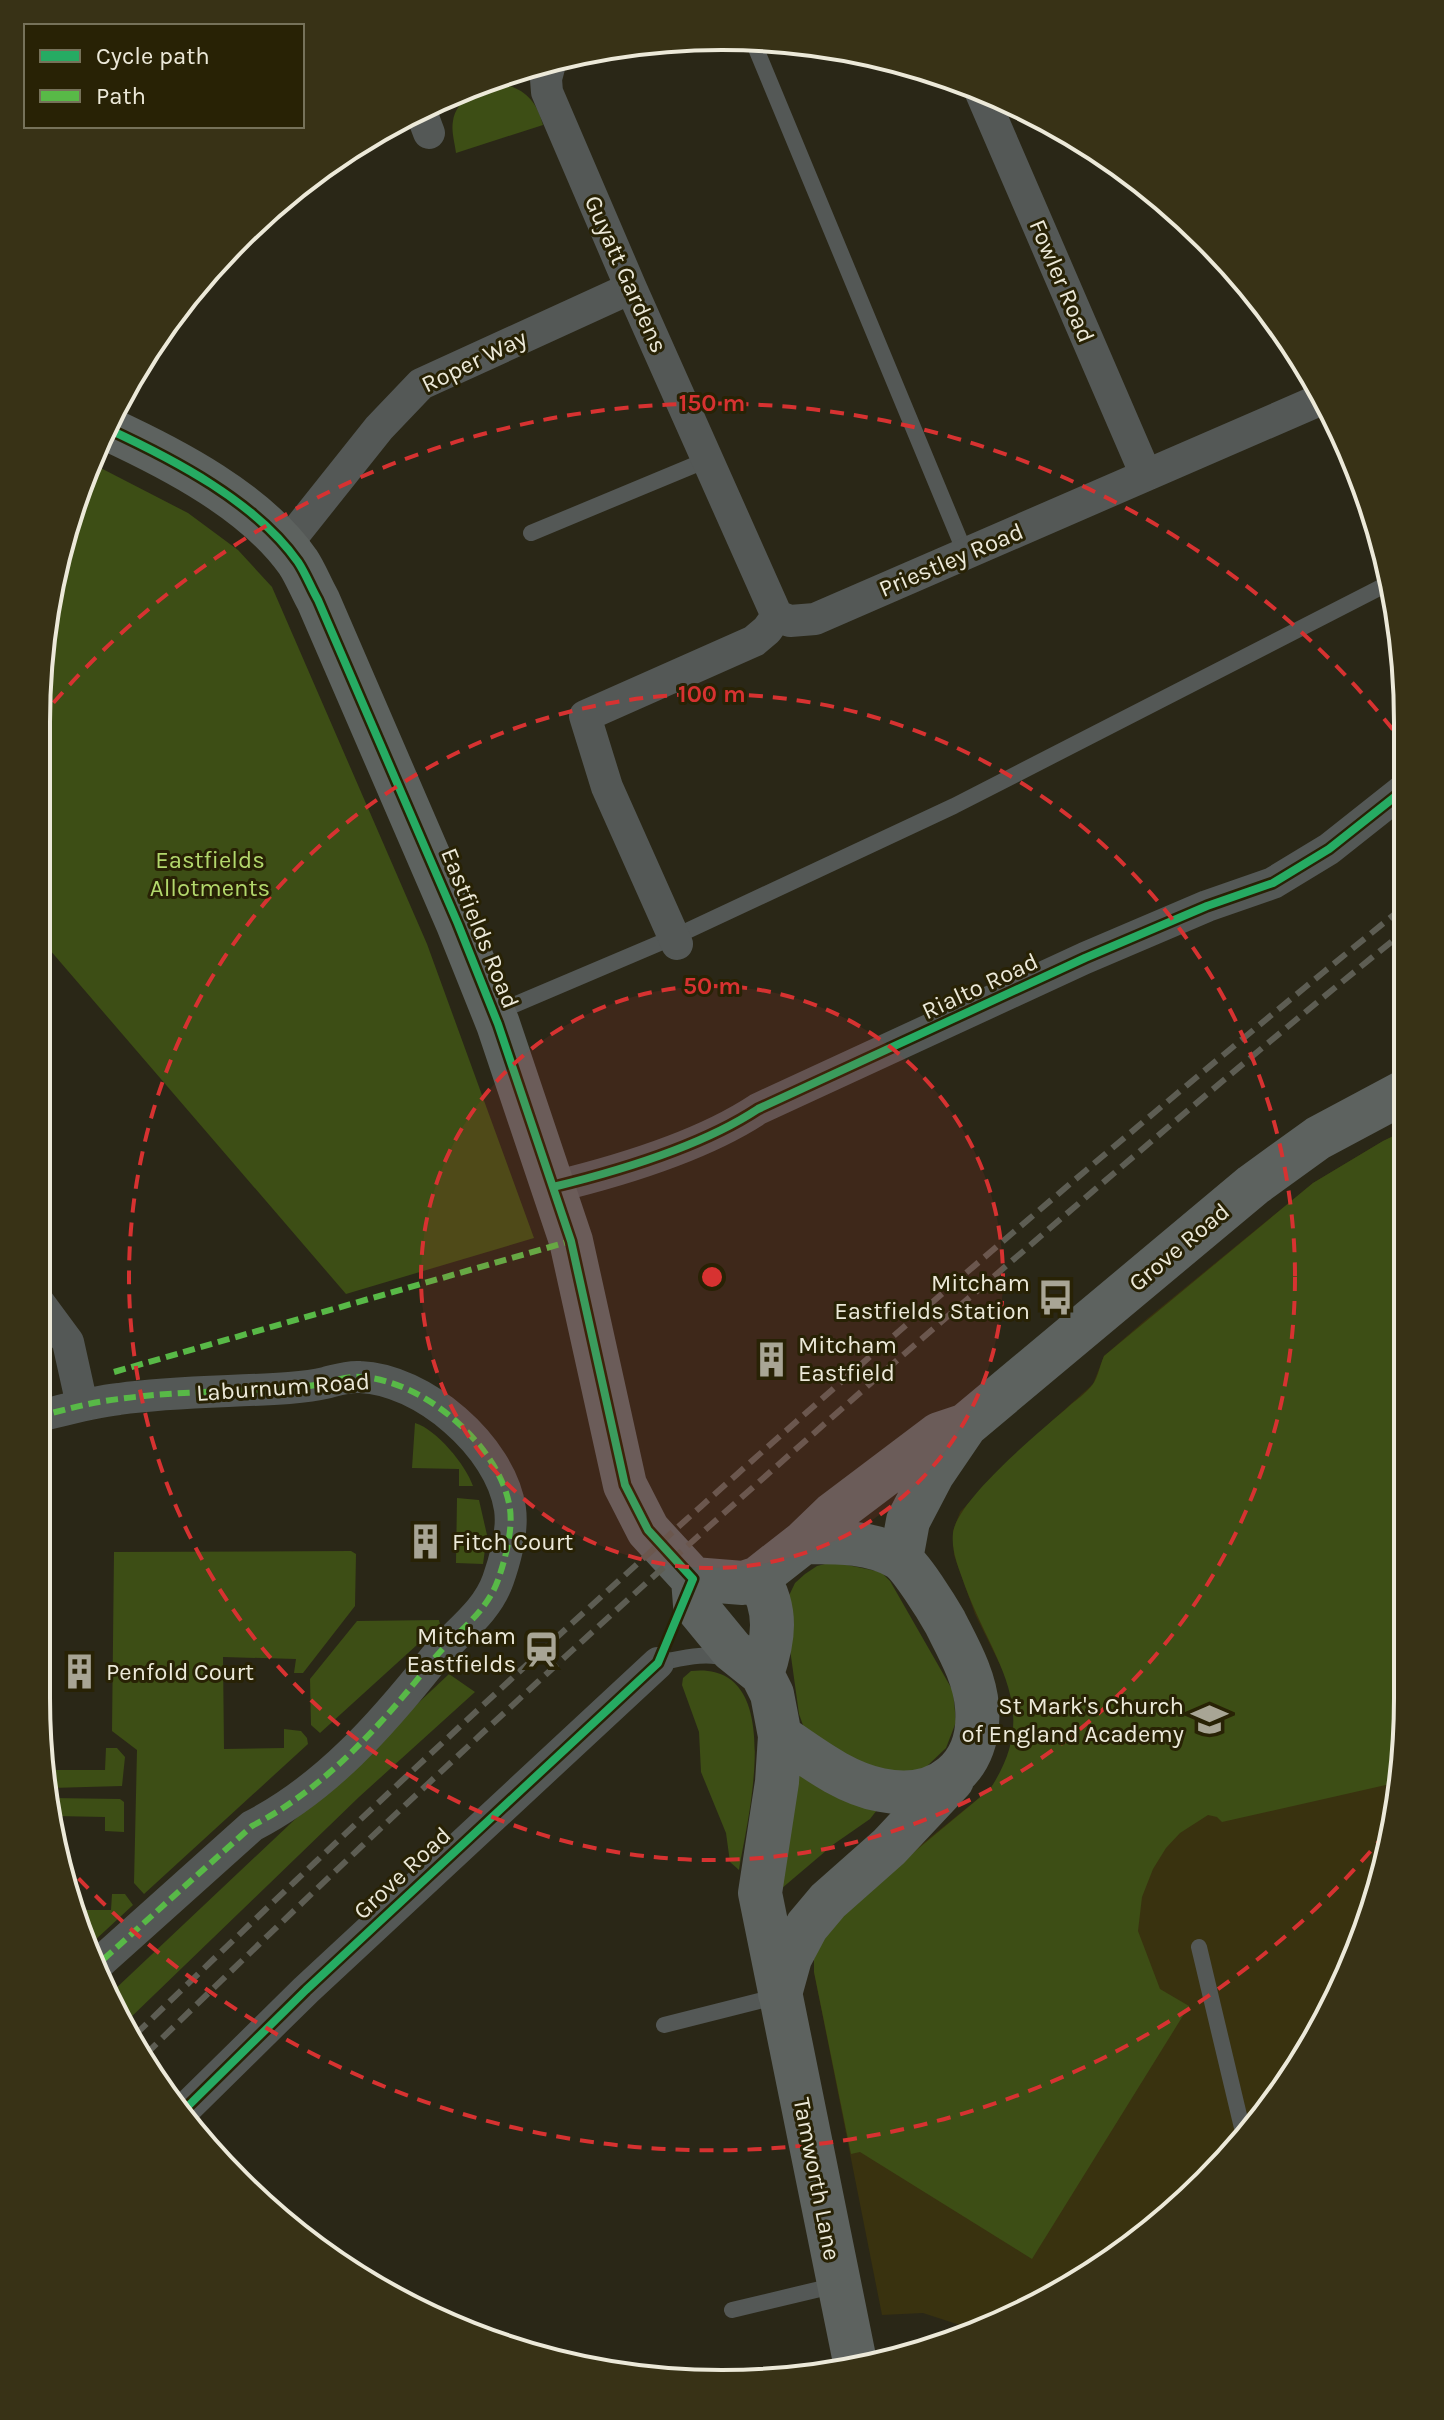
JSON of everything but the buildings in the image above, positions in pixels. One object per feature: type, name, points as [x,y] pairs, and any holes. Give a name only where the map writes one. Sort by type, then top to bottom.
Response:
[{"type":"street","name":"Guyatt Gardens","points":[[548,73],[547,92],[777,616]]},
{"type":"street","name":"Fowler Road","points":[[986,104],[1146,475]]},
{"type":"street","name":"Roper Way","points":[[285,546],[379,428],[421,384],[631,288]]},
{"type":"street","name":"Priestley Road","points":[[777,616],[790,621],[815,619],[1313,403]]},
{"type":"street","name":"Eastfields Road","points":[[116,433],[202,480],[260,521],[299,564],[318,600],[494,1014],[571,1241],[625,1485],[640,1517],[659,1543],[693,1579]]},
{"type":"street","points":[[676,940],[607,787],[585,716],[754,641],[777,616]]},
{"type":"street","name":"Rialto Road","points":[[553,1187],[620,1168],[729,1128],[758,1109],[1085,958],[1207,906],[1273,883],[1329,849],[1394,798]]},
{"type":"street","name":"Grove Road","points":[[901,1559],[908,1521],[932,1475],[966,1425],[1253,1185],[1318,1138],[1394,1097]]},
{"type":"street","points":[[50,1318],[68,1342],[82,1405]]},
{"type":"street","name":"Laburnum Road","points":[[50,1413],[121,1398],[289,1388],[343,1378],[385,1381],[431,1401],[474,1439],[492,1465],[510,1509],[508,1537],[492,1594],[476,1616],[434,1659],[406,1697],[319,1782],[277,1813],[252,1826],[103,1960]]},
{"type":"street","name":"Grove Road","points":[[804,1542],[833,1514],[939,1434],[966,1425]]},
{"type":"street","points":[[804,1542],[841,1542],[875,1549],[901,1559],[937,1608],[960,1651],[974,1691],[977,1715],[973,1745],[955,1777],[921,1791],[883,1791],[834,1772],[780,1736],[772,1694],[762,1674],[732,1650],[695,1605],[693,1579],[743,1583],[758,1578],[804,1542]]},
{"type":"street","points":[[758,1578],[771,1598],[772,1646],[762,1674]]},
{"type":"street","name":"Grove Road","points":[[188,2106],[306,1990],[658,1663]]},
{"type":"street","name":"Tamworth Lane","points":[[780,1736],[777,1782],[760,1893],[854,2357]]},
{"type":"street","name":"Tamworth Lane","points":[[780,1996],[790,1958],[807,1926],[828,1901],[889,1847],[955,1777]]},
{"type":"lane","points":[[757,51],[966,555]]},
{"type":"lane","points":[[531,533],[709,459]]},
{"type":"lane","points":[[494,1014],[676,940],[954,806],[1380,588]]},
{"type":"lane","name":"Grove Road","points":[[658,1663],[717,1655],[762,1674]]},
{"type":"lane","points":[[1199,1947],[1241,2124]]},
{"type":"lane","points":[[664,2025],[780,1996]]},
{"type":"lane","points":[[732,2310],[837,2285]]},
{"type":"shaded area","name":"St Mark's Church of England Academy","points":[[1394,1136],[1393,1742],[1381,1829],[1371,1872],[1343,1955],[1304,2034],[1255,2107],[1197,2173],[1131,2231],[1058,2280],[1019,2301],[961,2325],[923,2313],[882,2315],[814,1972],[906,1857],[990,1789],[1006,1766],[1014,1734],[1014,1706],[1007,1679],[975,1614],[954,1555],[953,1531],[960,1512],[1023,1447],[1093,1384],[1104,1356],[1313,1183]]},
{"type":"green space","points":[[507,86],[529,97],[543,125],[456,153],[453,125],[459,106]]},
{"type":"green space","name":"Eastfields Allotments","points":[[100,468],[188,513],[238,550],[272,587],[427,944],[534,1238],[346,1294],[50,950],[51,678],[63,591],[73,548]]},
{"type":"green space","name":"St Mark's Church of England Academy","points":[[1394,1136],[1394,1698],[1388,1784],[1222,1822],[1208,1815],[1180,1833],[1166,1848],[1153,1869],[1142,1897],[1138,1931],[1160,1989],[1189,2006],[1032,2259],[860,2152],[851,2154],[814,1972],[814,1959],[825,1926],[990,1789],[1005,1760],[1012,1734],[1013,1710],[1008,1686],[954,1553],[953,1533],[969,1503],[1019,1450],[1090,1387],[1104,1356],[1313,1183]]},
{"type":"green space","points":[[415,1423],[432,1432],[449,1449],[473,1486],[459,1486],[459,1469],[412,1468]]},
{"type":"green space","points":[[457,1498],[479,1500],[487,1535],[483,1564],[456,1563]]},
{"type":"green space","points":[[351,1551],[356,1554],[355,1606],[303,1673],[294,1673],[296,1659],[223,1657],[224,1749],[284,1748],[284,1729],[301,1731],[308,1744],[144,1894],[134,1883],[137,1750],[112,1731],[114,1552]]},
{"type":"green space","points":[[833,1562],[881,1572],[890,1581],[953,1691],[956,1722],[946,1748],[925,1768],[881,1777],[804,1728],[799,1714],[784,1606],[795,1583],[805,1574],[817,1566]]},
{"type":"green space","points":[[439,1620],[440,1624],[320,1733],[311,1725],[310,1679],[357,1621]]},
{"type":"green space","points":[[691,1671],[722,1674],[741,1690],[751,1716],[755,1748],[753,1782],[739,1870],[730,1862],[726,1833],[701,1772],[699,1732],[682,1685],[683,1678]]},
{"type":"green space","points":[[449,1674],[475,1692],[359,1797],[131,2017],[116,1988]]},
{"type":"green space","points":[[106,1748],[117,1748],[125,1757],[122,1786],[56,1788],[54,1770],[105,1770]]},
{"type":"green space","points":[[797,1774],[877,1810],[870,1819],[834,1844],[781,1889]]},
{"type":"green space","points":[[58,1798],[120,1799],[124,1802],[124,1832],[105,1831],[105,1817],[61,1816]]},
{"type":"green space","points":[[112,1894],[125,1894],[133,1905],[95,1940],[85,1910],[111,1910]]},
{"type":"railway","points":[[139,2031],[443,1742],[758,1456],[1079,1177],[1394,915]]},
{"type":"railway","points":[[150,2050],[350,1857],[558,1663],[876,1378],[1141,1150],[1394,940]]},
{"type":"marked path","points":[[114,1372],[571,1241]]},
{"type":"marked path","points":[[50,1414],[140,1396],[298,1387],[351,1377],[384,1381],[432,1403],[475,1440],[504,1485],[510,1509],[508,1545],[493,1592],[394,1708],[328,1774],[279,1811],[252,1826],[103,1960]]},
{"type":"cycle path","points":[[116,433],[186,468],[237,501],[280,540],[306,576],[458,924],[498,1024],[571,1241],[625,1485],[648,1530],[693,1579],[658,1663],[306,1990],[188,2106]]},
{"type":"cycle path","points":[[553,1187],[686,1146],[758,1109],[1085,958],[1207,906],[1273,883],[1329,849],[1394,798]]},
{"type":"place","name":"Mitcham Eastfields Station","points":[[1056,1297]]},
{"type":"place","name":"Mitcham Eastfield","points":[[772,1359]]},
{"type":"place","name":"Fitch Court","points":[[426,1542]]},
{"type":"place","name":"Mitcham Eastfields","points":[[542,1650]]},
{"type":"place","name":"Penfold Court","points":[[80,1672]]},
{"type":"place","name":"St Mark's Church of England Academy","points":[[1210,1720]]}]
